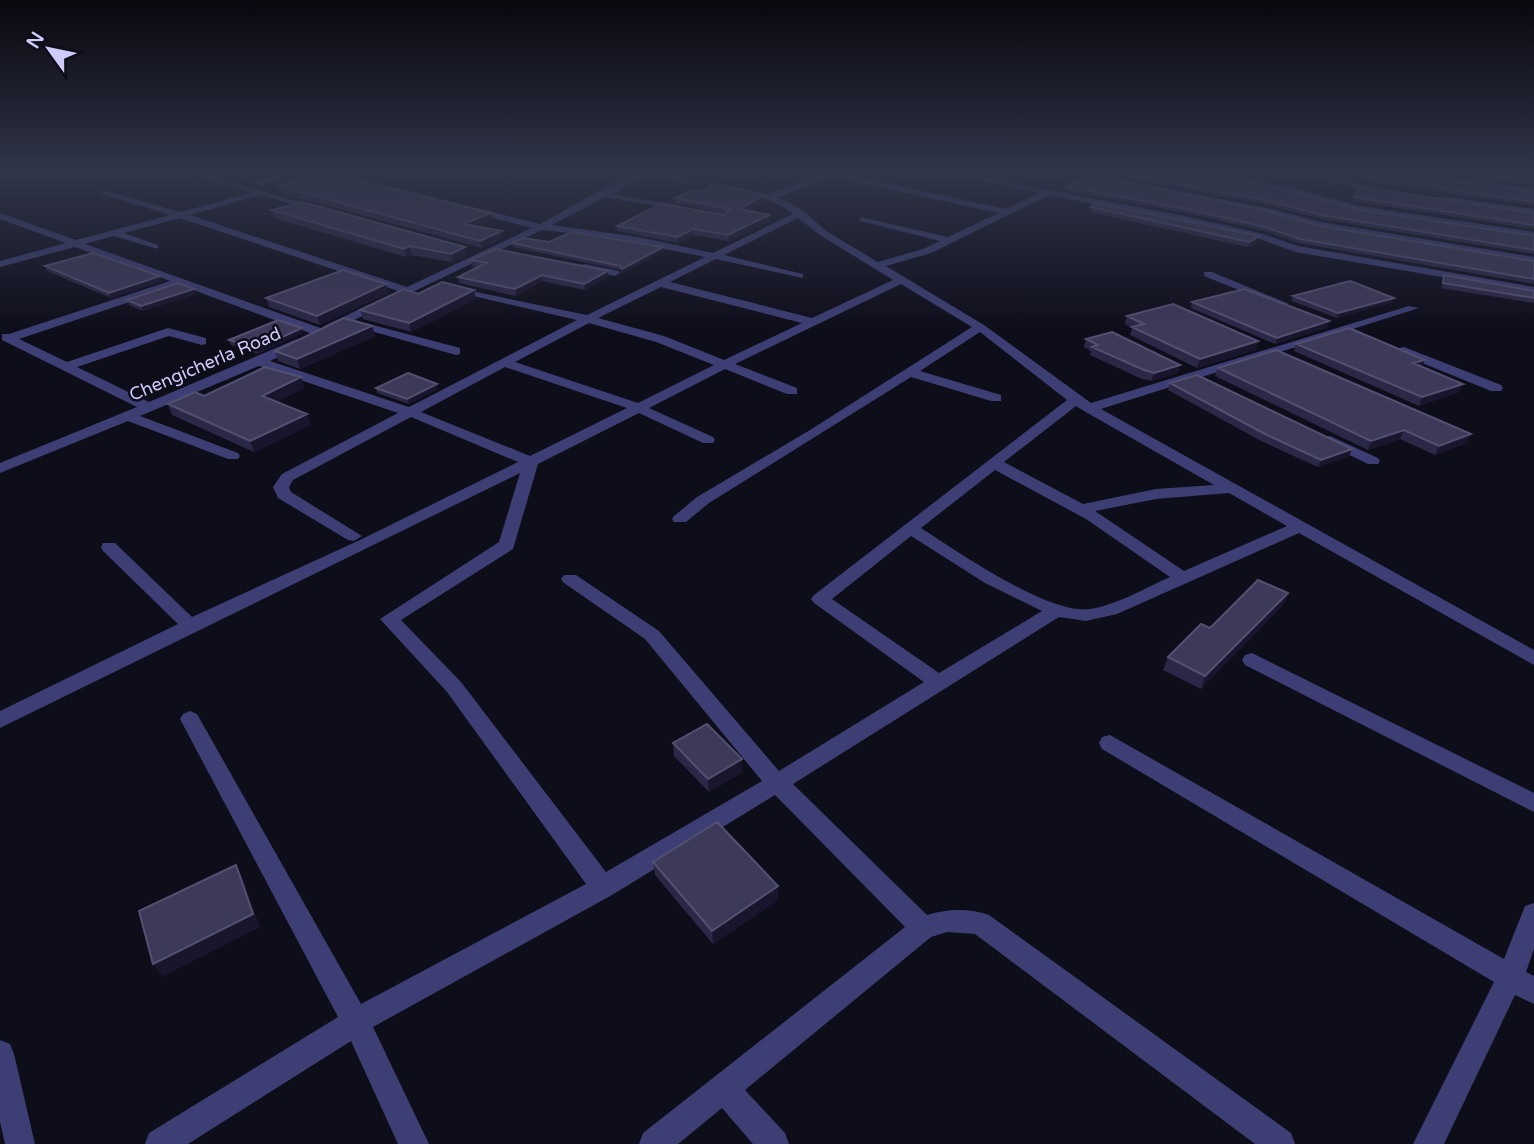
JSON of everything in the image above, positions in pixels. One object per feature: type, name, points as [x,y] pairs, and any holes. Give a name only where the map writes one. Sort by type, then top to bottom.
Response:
[{"type":"street","points":[[24,225],[320,332]]},
{"type":"street","points":[[0,264],[142,225]]},
{"type":"street","points":[[211,225],[409,291]]},
{"type":"street","points":[[354,536],[284,495],[281,487],[283,482],[298,471],[588,319],[777,225]]},
{"type":"street","points":[[814,225],[980,327],[1082,404],[1534,657]]},
{"type":"street","points":[[889,225],[949,240]]},
{"type":"street","points":[[878,265],[902,260],[979,225]]},
{"type":"street","points":[[1209,225],[1260,236],[1287,247],[1534,260]]},
{"type":"street","points":[[1320,225],[1407,254],[1534,290]]},
{"type":"street","points":[[1407,254],[1416,225]]},
{"type":"street","points":[[1468,225],[1534,235]]},
{"type":"street","points":[[541,226],[574,229],[799,275]]},
{"type":"street","name":"Chengicherla Road","points":[[0,468],[259,362],[541,226]]},
{"type":"street","points":[[115,233],[155,247]]},
{"type":"street","points":[[494,249],[508,252]]},
{"type":"street","points":[[467,251],[481,254]]},
{"type":"street","points":[[576,265],[615,273]]},
{"type":"street","points":[[1208,274],[1296,309]]},
{"type":"street","points":[[0,720],[190,625],[366,544],[637,407],[903,279]]},
{"type":"street","points":[[5,336],[180,282]]},
{"type":"street","points":[[427,282],[588,319],[660,339],[792,391]]},
{"type":"street","points":[[660,283],[813,322]]},
{"type":"street","points":[[939,683],[820,599],[994,463],[1082,404],[1196,375],[1413,308]]},
{"type":"street","points":[[1321,319],[1371,338]]},
{"type":"street","points":[[344,321],[456,351]]},
{"type":"street","points":[[680,519],[714,493],[911,373],[980,327]]},
{"type":"street","points":[[68,366],[168,332],[202,341]]},
{"type":"street","points":[[5,336],[148,407]]},
{"type":"street","points":[[1250,341],[1298,362]]},
{"type":"street","points":[[1396,348],[1496,388]]},
{"type":"street","points":[[259,362],[412,413],[531,462]]},
{"type":"street","points":[[505,363],[637,407],[708,440]]},
{"type":"street","points":[[1173,364],[1219,386]]},
{"type":"street","points":[[911,373],[996,398]]},
{"type":"street","points":[[128,416],[233,456]]},
{"type":"street","points":[[1314,432],[1373,461]]},
{"type":"street","points":[[531,462],[507,545],[389,619],[454,687],[603,887]]},
{"type":"street","points":[[994,463],[1126,535],[1183,578]]},
{"type":"street","points":[[1082,509],[1156,494],[1233,488]]},
{"type":"street","points":[[909,528],[981,572],[1055,611],[1081,616],[1110,610],[1300,526]]},
{"type":"street","points":[[109,547],[190,625]]},
{"type":"street","points":[[570,579],[652,635],[777,783],[923,928]]},
{"type":"street","points":[[160,1144],[356,1022],[603,887],[1055,611]]},
{"type":"street","points":[[1252,660],[1534,803]]},
{"type":"street","points":[[190,719],[356,1022],[414,1144]]},
{"type":"street","points":[[1110,743],[1522,984]]},
{"type":"street","points":[[1428,1144],[1522,984],[1534,914]]},
{"type":"street","points":[[654,1144],[725,1090],[923,928],[947,921],[980,923],[1280,1144]]},
{"type":"street","points":[[0,1054],[20,1144]]},
{"type":"street","points":[[725,1090],[774,1144]]},
{"type":"building","points":[[324,225],[387,225],[465,247],[451,254],[410,246],[404,249]]},
{"type":"building","points":[[423,225],[471,225],[502,231],[480,241]]},
{"type":"building","points":[[748,225],[728,235],[693,229],[678,237],[617,226]]},
{"type":"building","points":[[1174,225],[1207,225],[1259,236],[1249,242]]},
{"type":"building","points":[[1258,225],[1318,225],[1534,261],[1534,279],[1300,239]]},
{"type":"building","points":[[1385,225],[1463,225],[1534,236],[1534,250]]},
{"type":"building","points":[[572,232],[663,247],[622,269],[620,266],[512,243],[523,238],[549,242]]},
{"type":"building","points":[[495,249],[608,271],[584,284],[542,275],[515,289],[458,277],[486,263],[471,260]]},
{"type":"building","points":[[93,253],[160,276],[109,293],[45,266]]},
{"type":"building","points":[[343,270],[386,284],[317,316],[266,298]]},
{"type":"building","points":[[1444,275],[1534,291],[1534,298],[1443,283]]},
{"type":"building","points":[[1350,281],[1394,298],[1338,313],[1293,296]]},
{"type":"building","points":[[442,282],[474,290],[409,323],[360,310],[404,289],[418,294]]},
{"type":"building","points":[[178,283],[194,289],[141,306],[127,300]]},
{"type":"building","points":[[1244,289],[1329,321],[1277,338],[1192,302]]},
{"type":"building","points":[[1173,304],[1258,341],[1200,359],[1132,327],[1144,324],[1127,316]]},
{"type":"building","points":[[344,318],[372,326],[297,359],[275,351]]},
{"type":"building","points":[[278,320],[302,328],[257,349],[229,340]]},
{"type":"building","points":[[1349,328],[1425,360],[1413,363],[1463,384],[1422,397],[1296,344]]},
{"type":"building","points":[[1112,332],[1180,365],[1154,373],[1092,347],[1098,345],[1086,339]]},
{"type":"building","points":[[1276,350],[1471,434],[1439,446],[1404,430],[1371,441],[1218,368]]},
{"type":"building","points":[[265,367],[301,377],[262,396],[307,414],[250,441],[168,404],[195,392],[204,396]]},
{"type":"building","points":[[408,373],[437,384],[407,399],[376,388]]},
{"type":"building","points":[[1197,375],[1352,449],[1321,460],[1265,434],[1170,383]]},
{"type":"building","points":[[1258,580],[1288,593],[1205,676],[1168,657],[1201,624],[1210,628]]},
{"type":"building","points":[[707,724],[742,759],[708,779],[673,743]]},
{"type":"building","points":[[717,822],[778,886],[712,931],[653,862]]},
{"type":"building","points":[[236,865],[253,914],[153,964],[139,911]]}]
